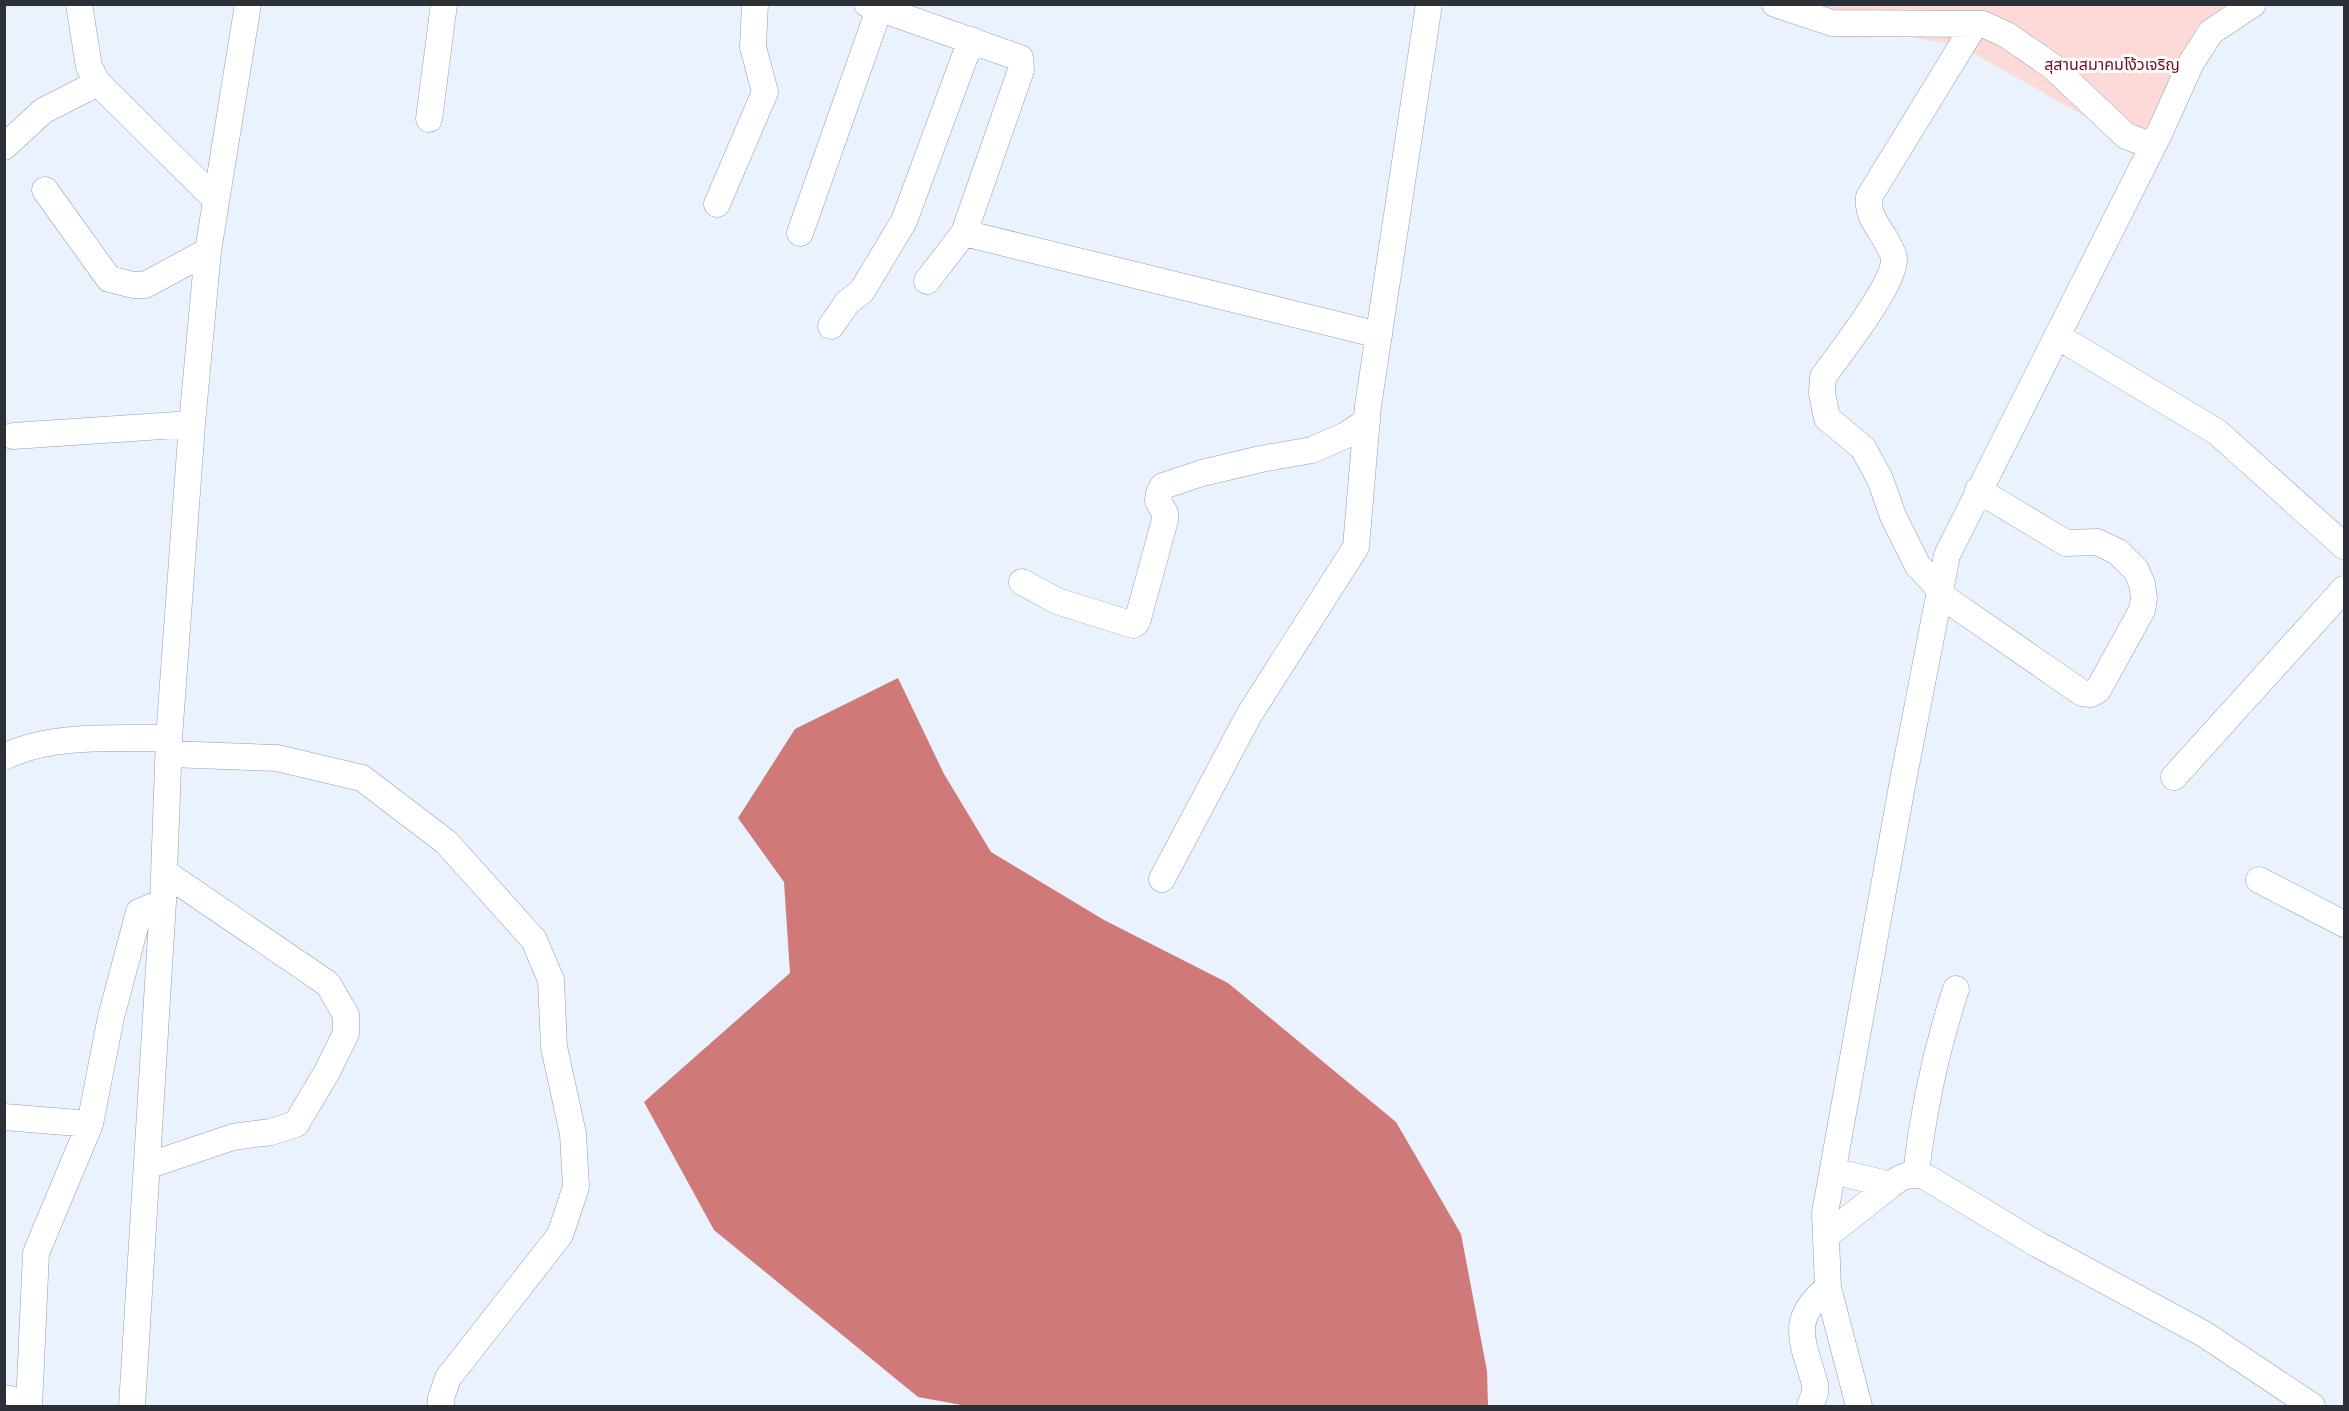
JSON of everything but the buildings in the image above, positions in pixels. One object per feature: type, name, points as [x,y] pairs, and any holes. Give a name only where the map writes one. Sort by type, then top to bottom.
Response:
[{"type":"street","points":[[78,4],[89,67],[98,83],[216,200]]},
{"type":"street","points":[[132,1407],[163,902],[169,746],[192,424],[208,250],[248,4]]},
{"type":"street","points":[[429,119],[444,4]]},
{"type":"street","points":[[717,204],[765,92],[753,47],[755,4]]},
{"type":"street","points":[[1162,879],[1249,715],[1356,547],[1367,420],[1429,4]]},
{"type":"street","points":[[1775,4],[1832,23],[1983,24],[2007,35],[2053,67],[2126,136],[2153,146]]},
{"type":"street","points":[[1859,1407],[1828,1288],[1825,1214],[1902,786],[1947,555],[2153,146],[2191,63],[2211,32],[2253,4]]},
{"type":"street","points":[[800,233],[876,6],[1020,58],[1021,70],[964,233],[927,281]]},
{"type":"street","points":[[1975,24],[1869,197],[1868,209],[1882,231],[1894,258],[1890,280],[1823,377],[1827,418],[1863,448],[1880,479],[1893,516],[1918,566],[1940,591],[2082,693],[2091,694],[2098,690],[2142,610],[2144,598],[2142,584],[2136,570],[2118,552],[2097,542],[2066,543],[1978,490]]},
{"type":"street","points":[[831,326],[847,303],[862,291],[904,221],[971,40]]},
{"type":"street","points":[[4,147],[43,111],[98,83]]},
{"type":"street","points":[[45,190],[109,279],[133,285],[144,285],[208,250]]},
{"type":"street","points":[[964,233],[1379,335]]},
{"type":"street","points":[[2057,336],[2217,432],[2344,546]]},
{"type":"street","points":[[1022,582],[1057,601],[1133,625],[1137,621],[1165,520],[1165,513],[1158,501],[1163,486],[1202,473],[1312,450],[1346,435],[1367,420]]},
{"type":"street","points":[[13,436],[192,424]]},
{"type":"street","points":[[2174,777],[2344,589]]},
{"type":"street","points":[[4,757],[33,746],[84,739],[277,758],[362,778],[446,842],[534,940],[551,980],[554,1047],[573,1134],[576,1187],[560,1235],[448,1378],[441,1398],[441,1407]]},
{"type":"street","points":[[147,1166],[233,1137],[271,1132],[296,1124],[327,1072],[346,1033],[346,1015],[328,984],[164,872]]},
{"type":"street","points":[[2259,880],[2344,924]]},
{"type":"street","points":[[21,1403],[36,1253],[90,1124],[111,1017],[140,912],[163,902]]},
{"type":"street","points":[[1916,1174],[1930,1082],[1941,1035],[1956,989]]},
{"type":"street","points":[[4,1117],[90,1124]]},
{"type":"street","points":[[1833,1171],[1891,1185]]},
{"type":"street","points":[[1826,1236],[1899,1179],[1916,1174],[1926,1177],[2037,1244],[2204,1334],[2312,1407]]},
{"type":"street","points":[[1810,1407],[1815,1393],[1815,1384],[1801,1335],[1804,1315],[1811,1301],[1828,1288]]},
{"type":"green space","name":"สุสานสมาคมโง้วเจริญ","points":[[1781,5],[2226,5],[2199,24],[2137,146],[1961,46],[1793,16]]},
{"type":"shaded area","points":[[898,678],[944,774],[991,852],[1104,920],[1228,983],[1396,1122],[1461,1234],[1487,1371],[1488,1406],[967,1406],[918,1397],[714,1230],[644,1102],[790,973],[784,882],[738,818],[795,729]]}]
